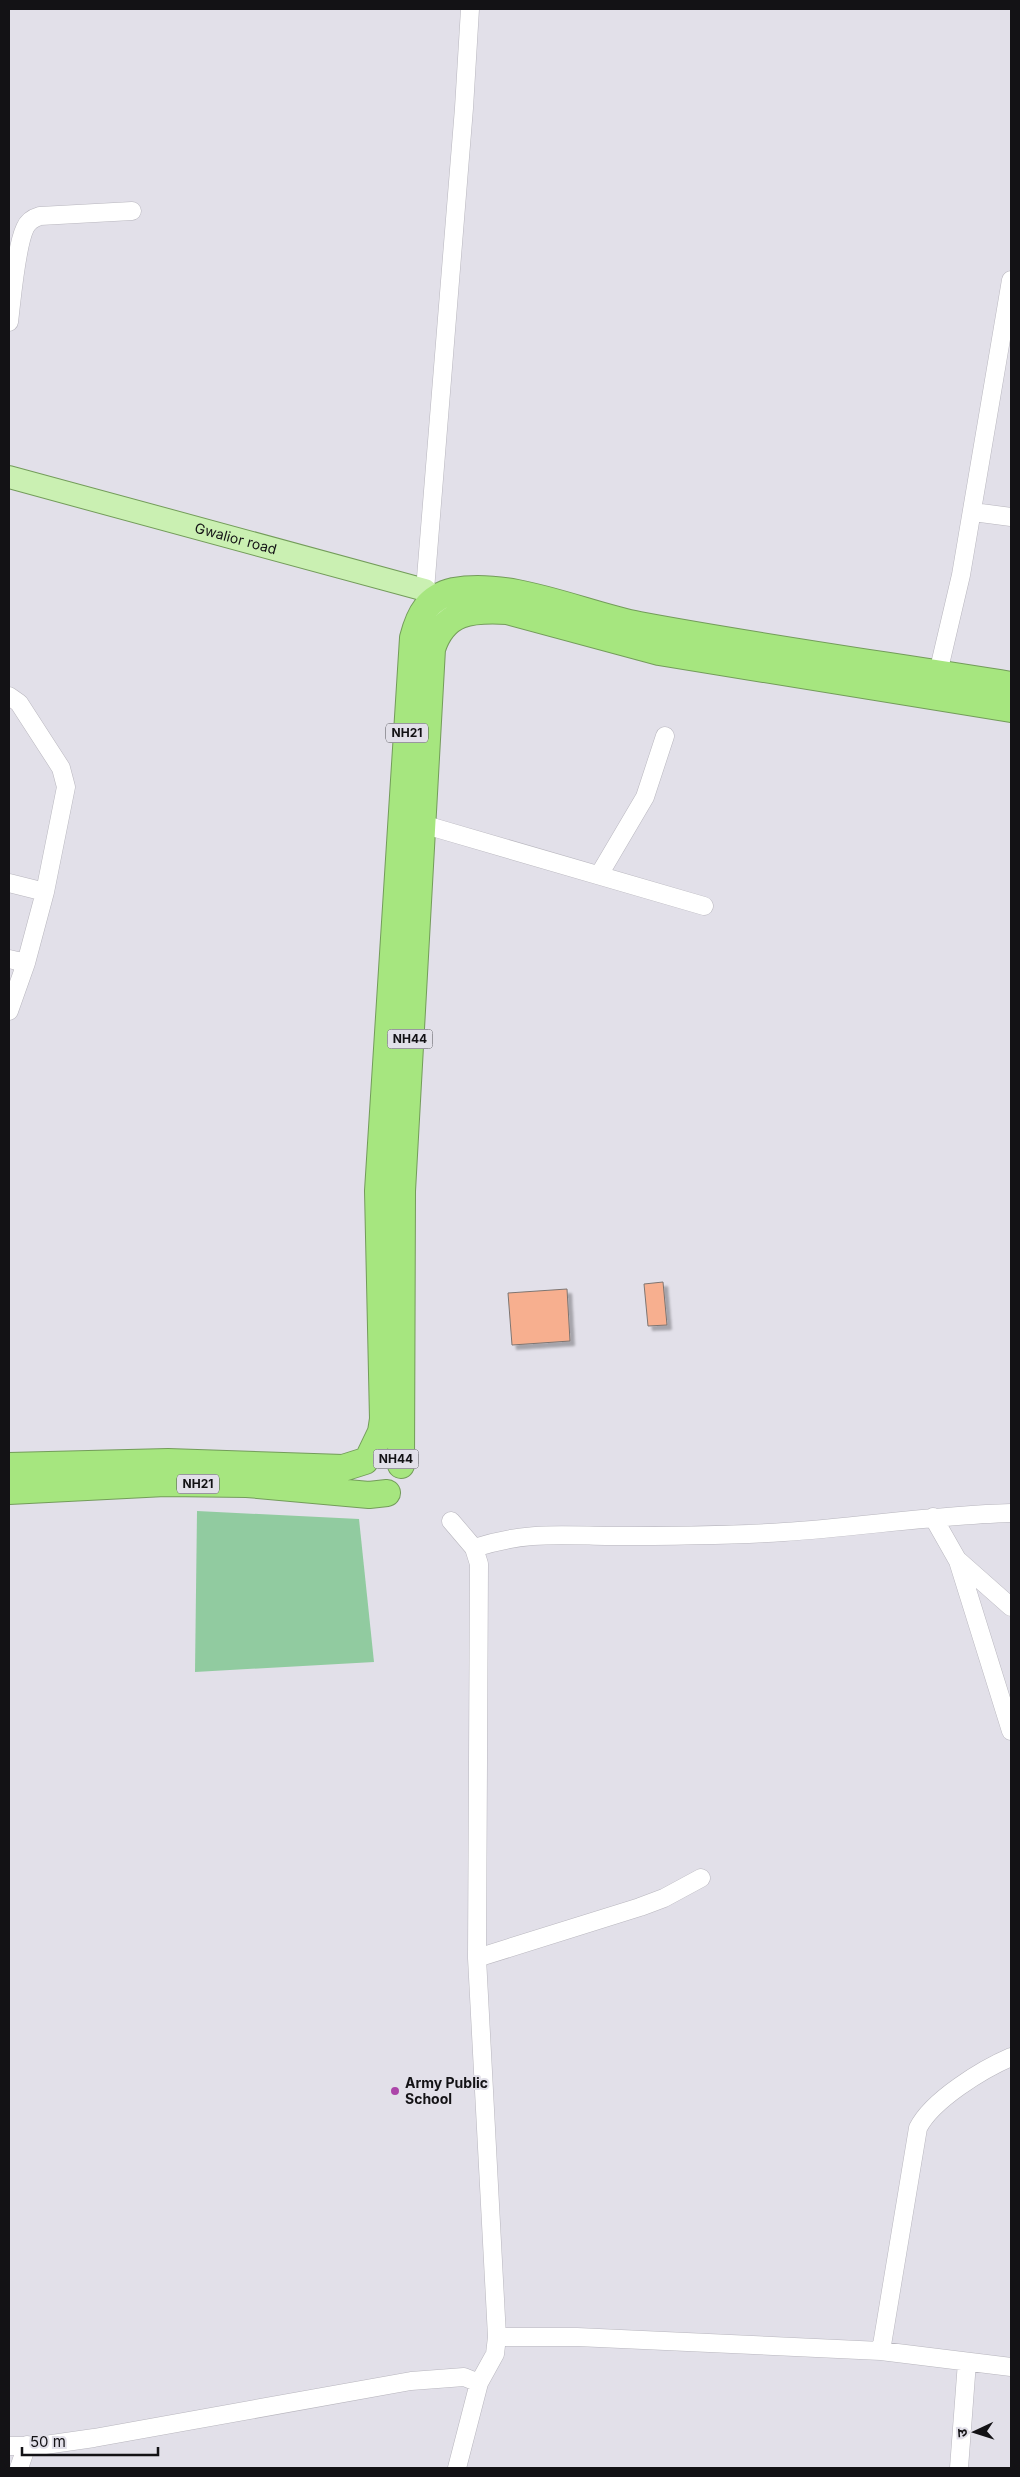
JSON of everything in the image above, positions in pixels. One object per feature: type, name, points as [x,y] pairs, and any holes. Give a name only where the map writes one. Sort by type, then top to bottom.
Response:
[{"type":"highway","points":[[430,594],[481,589],[511,592],[637,624],[1011,685]]},
{"type":"highway","name":"NH21","points":[[9,1466],[168,1462],[343,1468],[367,1459],[381,1432],[383,1419],[378,1191],[413,638],[417,620],[430,594]]},
{"type":"highway","points":[[450,620],[460,614],[471,612],[507,612],[659,652],[1011,709]]},
{"type":"highway","name":"NH44","points":[[400,1465],[392,1456],[380,1452],[367,1459],[362,1475],[368,1487],[374,1491],[387,1492],[399,1483],[402,1477],[400,1465],[402,1191],[422,824],[432,649],[439,631],[450,620]]},
{"type":"highway","name":"NH21","points":[[9,1491],[174,1483],[247,1484],[370,1495],[387,1492]]},
{"type":"main road","name":"Gwalior road","points":[[9,476],[430,594]]},
{"type":"main road","points":[[430,594],[450,620]]},
{"type":"street","points":[[430,594],[470,9]]},
{"type":"street","points":[[9,322],[22,241],[25,228],[32,218],[132,211]]},
{"type":"street","points":[[938,673],[961,575],[973,512],[1011,280]]},
{"type":"street","points":[[973,512],[1011,517]]},
{"type":"street","points":[[9,696],[19,704],[65,778],[64,803],[45,892],[26,963],[9,1011]]},
{"type":"street","points":[[598,875],[645,797],[665,736]]},
{"type":"street","points":[[422,824],[704,906]]},
{"type":"street","points":[[9,883],[45,892]]},
{"type":"street","points":[[9,959],[26,963]]},
{"type":"street","points":[[474,1548],[502,1539],[530,1535],[606,1536],[784,1532],[933,1517],[1011,1513]]},
{"type":"street","points":[[933,1517],[958,1561],[1011,1731]]},
{"type":"street","points":[[451,1521],[474,1548],[479,1564],[478,1958],[497,2337],[495,2354],[479,2383],[457,2468]]},
{"type":"street","points":[[958,1561],[1011,1608]]},
{"type":"street","points":[[478,1958],[640,1907],[664,1898],[701,1878]]},
{"type":"street","points":[[882,2351],[918,2128],[925,2117],[971,2077],[1011,2058]]},
{"type":"street","points":[[497,2337],[577,2337],[882,2351],[1011,2367]]},
{"type":"street","points":[[959,2468],[967,2362]]},
{"type":"street","points":[[9,2446],[94,2438],[410,2381],[464,2377],[479,2383]]},
{"type":"street","points":[[20,2468],[27,2445]]},
{"type":"green space","points":[[197,1511],[359,1519],[374,1662],[195,1672]]},
{"type":"building","points":[[663,1282],[667,1325],[648,1326],[644,1284]]},
{"type":"building","points":[[567,1289],[570,1341],[512,1345],[508,1293]]},
{"type":"place","name":"Army Public School","points":[[395,2091]]}]
